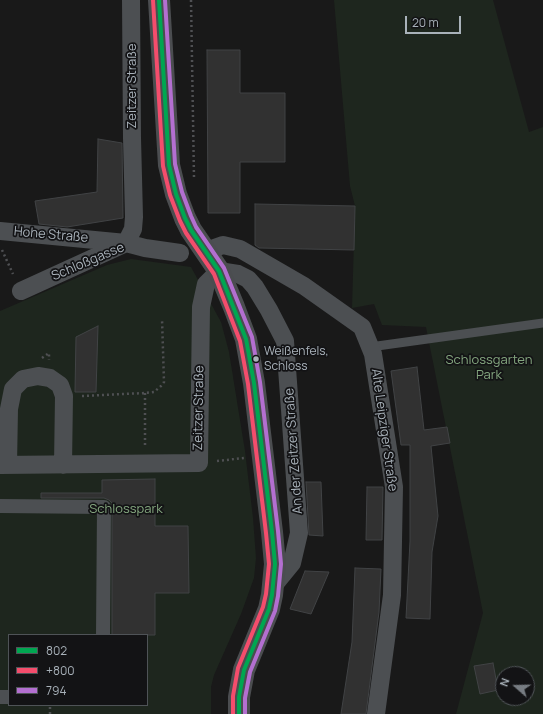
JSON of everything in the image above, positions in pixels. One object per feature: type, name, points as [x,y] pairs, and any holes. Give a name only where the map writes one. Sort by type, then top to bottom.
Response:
[{"type":"main road","points":[[159,0],[169,165],[176,194],[185,218],[191,230],[219,271],[246,339],[254,384],[272,532],[275,564],[274,585],[269,609],[244,670],[239,697],[239,714]]},
{"type":"street","name":"Zeitzer Straße","points":[[126,243],[132,229],[134,217],[130,0]]},
{"type":"street","name":"Hohe Straße","points":[[0,231],[126,243]]},
{"type":"street","name":"Schloßgasse","points":[[21,291],[126,243],[144,248],[180,253]]},
{"type":"street","name":"Alte Leipziger Straße","points":[[206,251],[223,245],[236,248],[250,254],[304,286],[362,327],[373,354],[394,487],[392,596],[376,714]]},
{"type":"street","name":"Zeitzer Straße","points":[[64,396],[60,385],[50,378],[38,376],[23,379],[13,389],[9,409],[4,465],[199,463],[201,307],[206,284],[219,271]]},
{"type":"street","name":"An der Zeitzer Straße","points":[[219,271],[238,274],[248,279],[255,287],[269,310],[285,342],[299,533],[292,563],[274,585]]},
{"type":"street","points":[[63,465],[64,396]]},
{"type":"street","points":[[0,506],[104,507],[103,634]]},
{"type":"lane","points":[[370,347],[543,323]]},
{"type":"path","points":[[191,0],[194,184]]},
{"type":"path","points":[[0,247],[21,291]]},
{"type":"path","points":[[64,396],[106,396],[145,394],[154,392],[164,382],[162,319]]},
{"type":"path","points":[[145,394],[145,445]]},
{"type":"path","points":[[199,463],[242,458]]},
{"type":"green space","name":"Schlossgarten Park","points":[[334,0],[493,0],[529,132],[543,127],[543,714],[456,714],[483,613],[426,327],[382,325],[374,304],[352,308],[355,206],[350,186]]},
{"type":"green space","name":"Schlosspark","points":[[131,259],[191,267],[221,322],[229,352],[245,451],[256,558],[254,578],[241,614],[214,675],[211,687],[211,714],[0,714],[0,311],[107,265]]},
{"type":"building","points":[[207,50],[240,50],[240,93],[285,93],[285,162],[240,162],[240,213],[208,213]]},
{"type":"building","points":[[98,139],[122,143],[123,218],[67,227],[39,224],[35,201],[97,192]]},
{"type":"building","points":[[255,204],[355,206],[354,250],[259,248],[255,245]]},
{"type":"building","points":[[98,326],[96,392],[75,392],[76,337]]},
{"type":"building","points":[[417,367],[424,430],[447,427],[450,443],[431,446],[438,516],[432,552],[430,619],[406,618],[410,541],[410,445],[401,445],[391,371]]},
{"type":"building","points":[[155,479],[155,526],[188,526],[189,593],[155,593],[155,635],[112,634],[112,503],[104,498],[41,498],[41,493],[102,493],[102,480]]},
{"type":"building","points":[[306,482],[321,482],[323,536],[309,535]]},
{"type":"building","points":[[367,487],[383,487],[382,540],[366,540]]},
{"type":"building","points":[[355,568],[381,569],[379,612],[366,714],[341,714],[352,642]]},
{"type":"building","points":[[305,571],[329,572],[311,614],[290,609]]},
{"type":"building","points":[[493,663],[495,674],[495,691],[480,694],[474,666]]},
{"type":"transit line","name":"+800","points":[[153,0],[163,166],[170,195],[180,221],[186,233],[214,274],[240,341],[248,384],[266,533],[269,564],[266,594],[263,607],[238,668],[233,696],[233,714]]},
{"type":"transit line","name":"802","points":[[159,0],[169,165],[176,194],[185,218],[191,230],[219,271],[246,339],[254,383],[272,532],[275,564],[272,595],[269,609],[244,670],[239,697],[239,714]]},
{"type":"transit line","name":"794","points":[[165,0],[175,164],[182,192],[191,216],[196,227],[224,268],[252,337],[260,382],[278,531],[281,564],[278,596],[275,611],[250,672],[245,698],[245,714]]},
{"type":"place","name":"Weißenfels, Schloss","points":[[256,359]]}]
